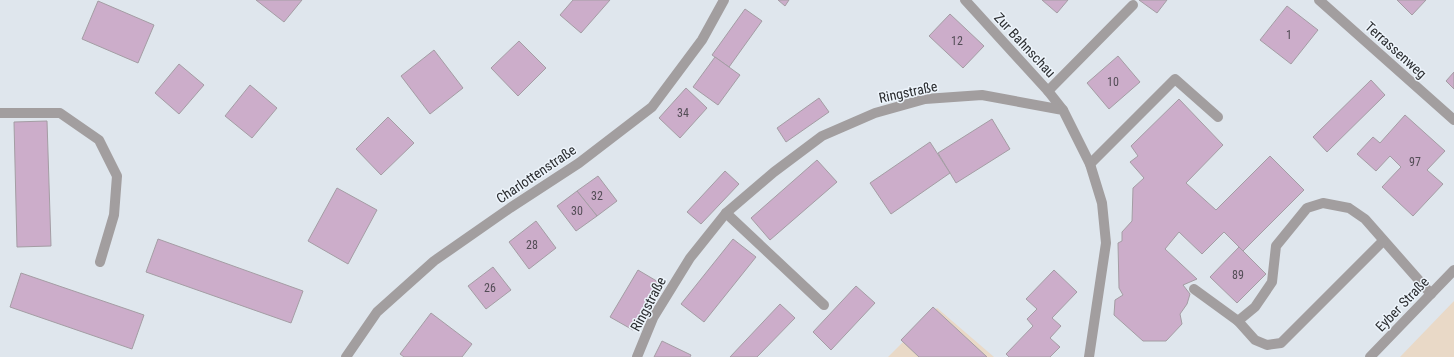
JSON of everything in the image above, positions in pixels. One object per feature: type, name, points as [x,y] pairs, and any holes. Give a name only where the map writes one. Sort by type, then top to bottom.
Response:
[{"type":"street","name":"Charlottenstraße","points":[[346,357],[377,312],[434,261],[510,208],[579,163],[652,107],[702,40],[724,0]]},
{"type":"street","name":"Zur Bahnschau","points":[[964,0],[1048,91],[1063,110]]},
{"type":"street","name":"Terrassenweg","points":[[1319,0],[1454,120]]},
{"type":"street","points":[[1048,91],[1133,5]]},
{"type":"street","points":[[1090,164],[1175,79],[1218,116]]},
{"type":"street","name":"Ringstraße","points":[[637,357],[654,318],[690,258],[726,213],[774,172],[822,136],[875,113],[925,99],[982,95],[1063,110]]},
{"type":"street","points":[[1063,110],[1090,164],[1102,203],[1106,243],[1089,357]]},
{"type":"street","points":[[0,113],[60,113],[99,140],[117,176],[114,214],[100,262]]},
{"type":"street","points":[[1238,321],[1255,307],[1272,282],[1276,246],[1307,208],[1323,203],[1349,208],[1365,219],[1431,294]]},
{"type":"street","points":[[726,213],[824,305]]},
{"type":"street","points":[[1194,289],[1238,321],[1255,340],[1267,346],[1281,343],[1384,241]]},
{"type":"street","name":"Eyber Straße","points":[[1370,357],[1454,270]]},
{"type":"shaded area","points":[[1454,301],[1454,357],[1400,357]]},
{"type":"shaded area","points":[[937,308],[994,357],[888,357]]},
{"type":"building","points":[[256,0],[302,0],[284,22]]},
{"type":"building","points":[[573,0],[610,0],[581,33],[560,15]]},
{"type":"building","points":[[778,0],[789,0],[785,6]]},
{"type":"building","points":[[1042,0],[1068,0],[1057,13]]},
{"type":"building","points":[[1139,0],[1167,0],[1157,13]]},
{"type":"building","points":[[1397,0],[1426,0],[1412,15]]},
{"type":"building","points":[[98,1],[154,25],[138,63],[82,39]]},
{"type":"building","points":[[1287,6],[1318,30],[1291,64],[1260,40]]},
{"type":"building","points":[[745,9],[762,21],[729,67],[712,55]]},
{"type":"building","points":[[950,14],[984,46],[963,68],[929,36]]},
{"type":"building","points":[[519,41],[546,68],[518,96],[491,68]]},
{"type":"building","points":[[434,50],[463,88],[430,114],[401,76]]},
{"type":"building","points":[[1118,56],[1140,82],[1109,109],[1087,83]]},
{"type":"building","points":[[715,57],[740,75],[718,105],[693,87]]},
{"type":"building","points":[[179,64],[204,85],[179,114],[155,93]]},
{"type":"building","points":[[1454,72],[1454,89],[1446,81]]},
{"type":"building","points":[[1371,80],[1385,95],[1327,152],[1313,137]]},
{"type":"building","points":[[250,85],[277,108],[252,138],[225,116]]},
{"type":"building","points":[[686,88],[707,108],[680,138],[659,118]]},
{"type":"building","points":[[819,98],[829,112],[786,142],[777,128]]},
{"type":"building","points":[[1179,99],[1223,145],[1186,183],[1216,210],[1270,156],[1304,190],[1243,251],[1224,232],[1202,254],[1179,232],[1165,249],[1197,279],[1183,285],[1190,294],[1187,304],[1180,314],[1182,324],[1166,341],[1143,341],[1114,315],[1115,300],[1123,295],[1119,288],[1118,243],[1122,241],[1122,232],[1132,221],[1133,188],[1144,178],[1130,162],[1138,156],[1131,146]]},
{"type":"building","points":[[1405,115],[1445,151],[1427,170],[1443,184],[1413,216],[1382,187],[1401,167],[1390,156],[1376,171],[1357,154],[1373,137],[1380,143]]},
{"type":"building","points":[[388,117],[414,143],[381,175],[356,149]]},
{"type":"building","points":[[992,119],[1010,149],[956,183],[938,153]]},
{"type":"building","points":[[47,121],[51,246],[17,247],[14,122]]},
{"type":"building","points":[[930,142],[950,173],[891,214],[870,183]]},
{"type":"building","points":[[817,160],[837,182],[770,240],[751,218]]},
{"type":"building","points":[[725,171],[739,184],[701,224],[687,212]]},
{"type":"building","points":[[598,176],[617,201],[597,216],[577,191]]},
{"type":"building","points":[[337,188],[377,210],[348,264],[308,241]]},
{"type":"building","points":[[577,191],[597,216],[576,231],[557,206]]},
{"type":"building","points":[[536,221],[556,248],[529,269],[509,242]]},
{"type":"building","points":[[158,239],[303,291],[291,323],[146,272]]},
{"type":"building","points":[[733,239],[756,257],[704,322],[681,304]]},
{"type":"building","points":[[1239,247],[1266,274],[1237,303],[1210,277]]},
{"type":"building","points":[[493,267],[511,290],[486,309],[468,286]]},
{"type":"building","points":[[638,270],[660,283],[633,330],[610,317]]},
{"type":"building","points":[[1054,270],[1077,292],[1052,318],[1061,326],[1050,338],[1060,347],[1050,357],[1009,357],[1006,354],[1033,326],[1027,319],[1037,309],[1026,299]]},
{"type":"building","points":[[21,273],[144,315],[132,349],[10,307]]},
{"type":"building","points":[[856,286],[875,303],[831,350],[813,332]]},
{"type":"building","points":[[780,304],[795,318],[757,357],[730,357]]},
{"type":"building","points":[[933,307],[987,357],[919,357],[901,340]]},
{"type":"building","points":[[431,313],[472,344],[462,357],[404,357],[400,354]]},
{"type":"building","points":[[662,341],[691,355],[690,357],[654,357]]}]
